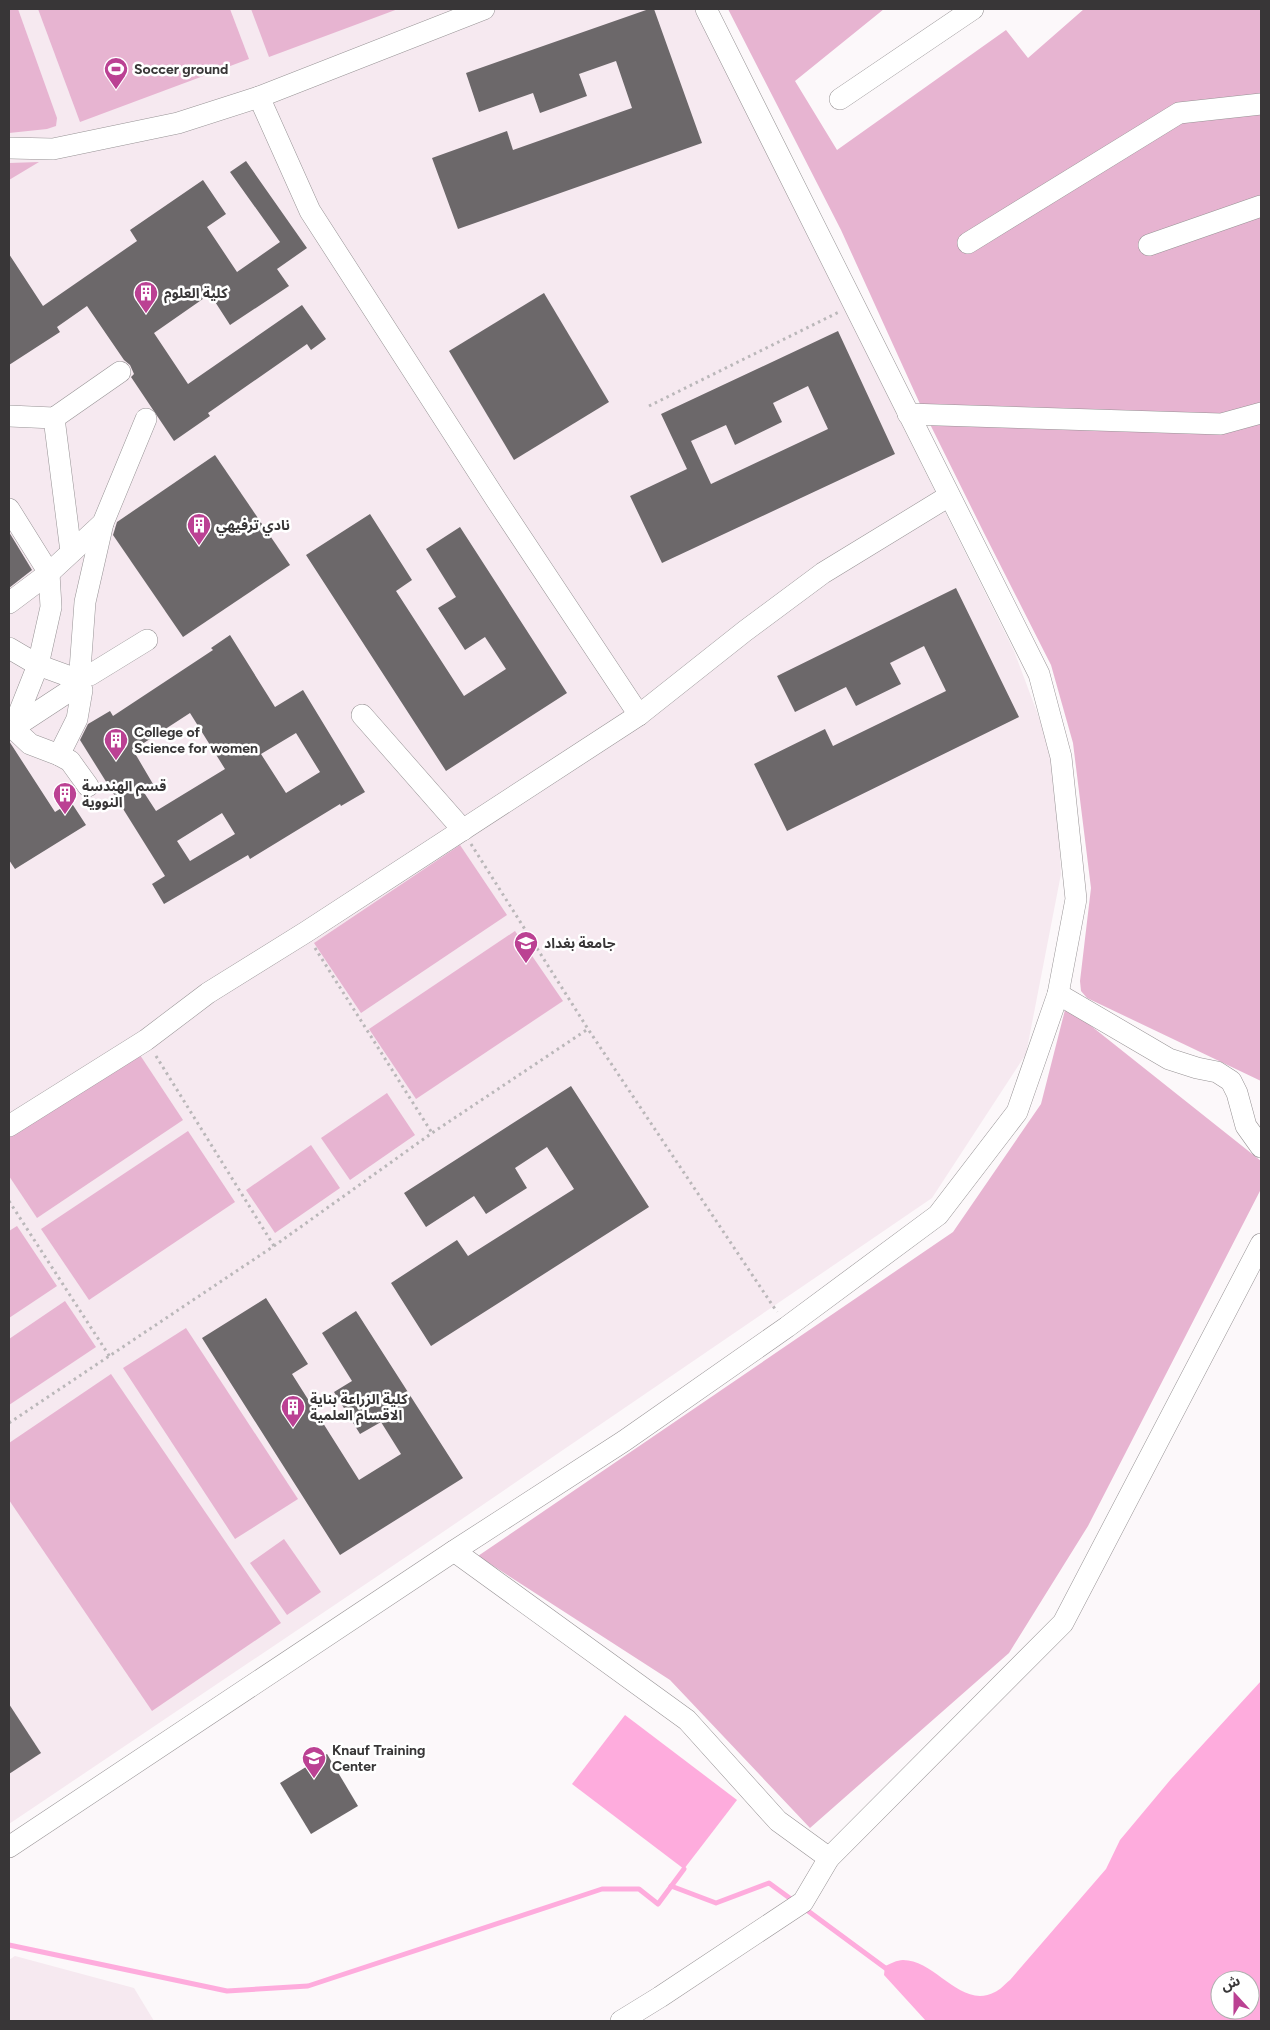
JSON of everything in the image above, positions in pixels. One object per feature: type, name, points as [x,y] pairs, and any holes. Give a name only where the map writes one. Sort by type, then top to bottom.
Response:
[{"type":"street","points":[[9,148],[53,149],[178,123],[259,96],[484,9]]},
{"type":"street","points":[[9,1847],[624,1441],[787,1327],[938,1215],[1016,1112],[1058,994],[1076,899],[1061,756],[1039,674],[908,414],[856,304],[706,9]]},
{"type":"street","points":[[840,99],[973,9]]},
{"type":"street","points":[[259,96],[310,211],[502,510],[639,715]]},
{"type":"street","points":[[968,243],[1179,113],[1261,104]]},
{"type":"street","points":[[1149,245],[1261,206]]},
{"type":"street","points":[[9,416],[54,418],[120,372]]},
{"type":"street","points":[[908,414],[1221,424],[1261,413]]},
{"type":"street","points":[[54,418],[71,552]]},
{"type":"street","points":[[59,755],[77,719],[85,602],[103,523],[146,419]]},
{"type":"street","points":[[9,1126],[146,1040],[208,993],[306,932],[639,715],[745,631],[823,574],[949,496]]},
{"type":"street","points":[[9,509],[49,573],[51,607],[38,665],[11,724]]},
{"type":"street","points":[[9,604],[49,573],[103,523]]},
{"type":"street","points":[[46,625],[85,602]]},
{"type":"street","points":[[11,724],[147,640]]},
{"type":"street","points":[[9,648],[38,665],[80,680]]},
{"type":"street","points":[[362,715],[463,830]]},
{"type":"street","points":[[11,724],[30,744],[70,761],[88,786]]},
{"type":"street","points":[[1058,994],[1169,1059],[1196,1068],[1217,1072],[1231,1081],[1237,1094],[1246,1126],[1261,1147]]},
{"type":"street","points":[[621,2021],[803,1902],[829,1858],[1063,1622],[1261,1244]]},
{"type":"street","points":[[454,1552],[687,1720],[778,1820],[829,1858]]},
{"type":"path","points":[[649,406],[856,304]]},
{"type":"path","points":[[463,830],[588,1029],[787,1327]]},
{"type":"path","points":[[306,932],[432,1133]]},
{"type":"path","points":[[9,1423],[274,1246],[432,1133],[588,1029]]},
{"type":"path","points":[[146,1040],[274,1246]]},
{"type":"path","points":[[9,1201],[110,1357]]},
{"type":"shaded area","name":"جامعة بغداد","points":[[9,9],[696,9],[1014,651],[1055,760],[1061,874],[1026,1054],[932,1198],[440,1534],[9,1824]]},
{"type":"shaded area","points":[[9,9],[18,9],[57,118],[56,126],[47,129],[9,133]]},
{"type":"shaded area","name":"Soccer ground","points":[[38,9],[230,9],[249,59],[80,122]]},
{"type":"shaded area","name":"Soccer ground","points":[[251,9],[398,9],[269,57]]},
{"type":"shaded area","points":[[728,9],[884,9],[795,81],[837,150],[1006,30],[1028,58],[1084,9],[1261,9],[1261,1081],[1087,998],[1081,991],[1080,981],[1091,888],[1073,743],[1051,665],[920,404],[841,230]]},
{"type":"shaded area","points":[[39,162],[9,180],[9,163]]},
{"type":"shaded area","points":[[460,845],[507,915],[361,1013],[314,943]]},
{"type":"shaded area","points":[[515,931],[563,1001],[416,1099],[369,1029]]},
{"type":"shaded area","points":[[1066,1006],[1261,1161],[1261,1189],[1088,1526],[1009,1653],[810,1828],[670,1680],[478,1556],[953,1232],[1041,1104]]},
{"type":"shaded area","points":[[136,1049],[183,1120],[37,1218],[9,1176],[9,1135]]},
{"type":"shaded area","points":[[387,1093],[415,1135],[350,1180],[321,1138]]},
{"type":"shaded area","points":[[188,1131],[235,1202],[89,1300],[41,1229]]},
{"type":"shaded area","points":[[311,1145],[340,1188],[275,1233],[246,1190]]},
{"type":"shaded area","points":[[17,1226],[57,1286],[9,1318],[9,1231]]},
{"type":"shaded area","points":[[65,1301],[96,1347],[9,1405],[9,1339]]},
{"type":"shaded area","points":[[186,1328],[298,1499],[235,1539],[123,1368]]},
{"type":"shaded area","points":[[111,1374],[281,1623],[152,1711],[9,1500],[9,1443]]},
{"type":"shaded area","points":[[284,1539],[321,1592],[287,1615],[250,1563]]},
{"type":"shaded area","points":[[1261,1681],[1261,2021],[926,2021],[884,1975],[885,1966],[903,1960],[915,1962],[927,1968],[971,1995],[983,1996],[999,1990],[1010,1980],[1106,1869],[1120,1840],[1171,1779]]},
{"type":"shaded area","points":[[625,1715],[737,1800],[684,1869],[572,1784]]},
{"type":"shaded area","points":[[15,1956],[134,1988],[154,2021],[9,2021],[9,1960]]},
{"type":"building","points":[[649,9],[654,9],[702,143],[458,229],[432,158],[507,131],[513,150],[632,108],[616,61],[579,74],[587,96],[540,113],[533,93],[479,112],[466,73]]},
{"type":"building","points":[[246,161],[307,248],[277,269],[289,286],[230,325],[210,294],[154,333],[188,384],[302,305],[326,339],[311,350],[307,344],[208,413],[210,416],[174,441],[131,377],[134,374],[130,365],[124,360],[87,306],[57,327],[60,332],[9,365],[9,254],[43,306],[137,241],[130,230],[203,180],[226,214],[207,227],[237,272],[280,242],[230,172]]},
{"type":"building","points":[[544,293],[609,402],[514,460],[449,351]]},
{"type":"building","points":[[838,331],[895,454],[662,563],[630,496],[687,469],[661,414]],"holes":[[[808,386],[828,429],[711,484],[691,441],[726,425],[735,445],[782,422],[773,403]]]},
{"type":"building","name":"نادي ترفيهي","points":[[215,455],[290,565],[183,637],[113,535],[117,522]]},
{"type":"building","points":[[370,514],[412,580],[396,591],[464,696],[506,669],[485,637],[465,650],[438,608],[456,597],[426,549],[460,527],[567,693],[446,771],[306,555]]},
{"type":"building","points":[[9,532],[32,570],[9,588]]},
{"type":"building","points":[[956,588],[1019,717],[787,831],[754,764],[825,729],[833,746],[946,691],[924,646],[890,663],[901,684],[856,706],[846,687],[795,712],[777,676]]},
{"type":"building","name":"College of Science for women","points":[[230,635],[275,707],[303,690],[365,792],[341,806],[340,804],[250,859],[248,855],[164,904],[152,884],[165,876],[80,740],[88,724],[110,711],[113,716],[213,650],[211,648]],"holes":[[[190,713],[225,769],[156,811],[143,791],[153,784],[133,750]],[[296,733],[320,772],[286,793],[261,754]],[[222,813],[235,834],[190,861],[177,841]]]},
{"type":"building","name":"قسم الهندسة النووية","points":[[9,741],[55,812],[71,802],[86,825],[15,869],[9,860]]},
{"type":"building","points":[[571,1086],[649,1207],[431,1346],[391,1283],[457,1240],[468,1256],[574,1189],[547,1147],[515,1168],[527,1188],[486,1214],[474,1196],[426,1227],[404,1193]]},
{"type":"building","name":"كلية الزراعة بناية الاقسام العلمية","points":[[266,1298],[308,1364],[292,1374],[359,1480],[401,1454],[381,1422],[360,1434],[334,1392],[352,1381],[322,1333],[356,1311],[463,1478],[340,1555],[202,1338]]},
{"type":"building","points":[[9,1704],[41,1753],[9,1774]]},
{"type":"building","points":[[327,1754],[358,1806],[311,1834],[280,1783]]},
{"type":"waterway","points":[[9,1945],[227,1991],[308,1986],[602,1889],[639,1889],[658,1904],[684,1869]]},
{"type":"waterway","points":[[671,1886],[716,1903],[769,1883],[795,1902]]},
{"type":"waterway","points":[[804,1908],[888,1970]]},
{"type":"place","name":"Soccer ground","points":[[116,90]]},
{"type":"place","name":"كلية العلوم","points":[[146,314]]},
{"type":"place","name":"نادي ترفيهي","points":[[199,546]]},
{"type":"place","name":"College of Science for women","points":[[116,761]]},
{"type":"place","name":"قسم الهندسة النووية","points":[[65,815]]},
{"type":"place","name":"جامعة بغداد","points":[[526,964]]},
{"type":"place","name":"كلية الزراعة بناية الاقسام العلمية","points":[[293,1428]]},
{"type":"place","name":"Knauf Training Center","points":[[314,1779]]}]
